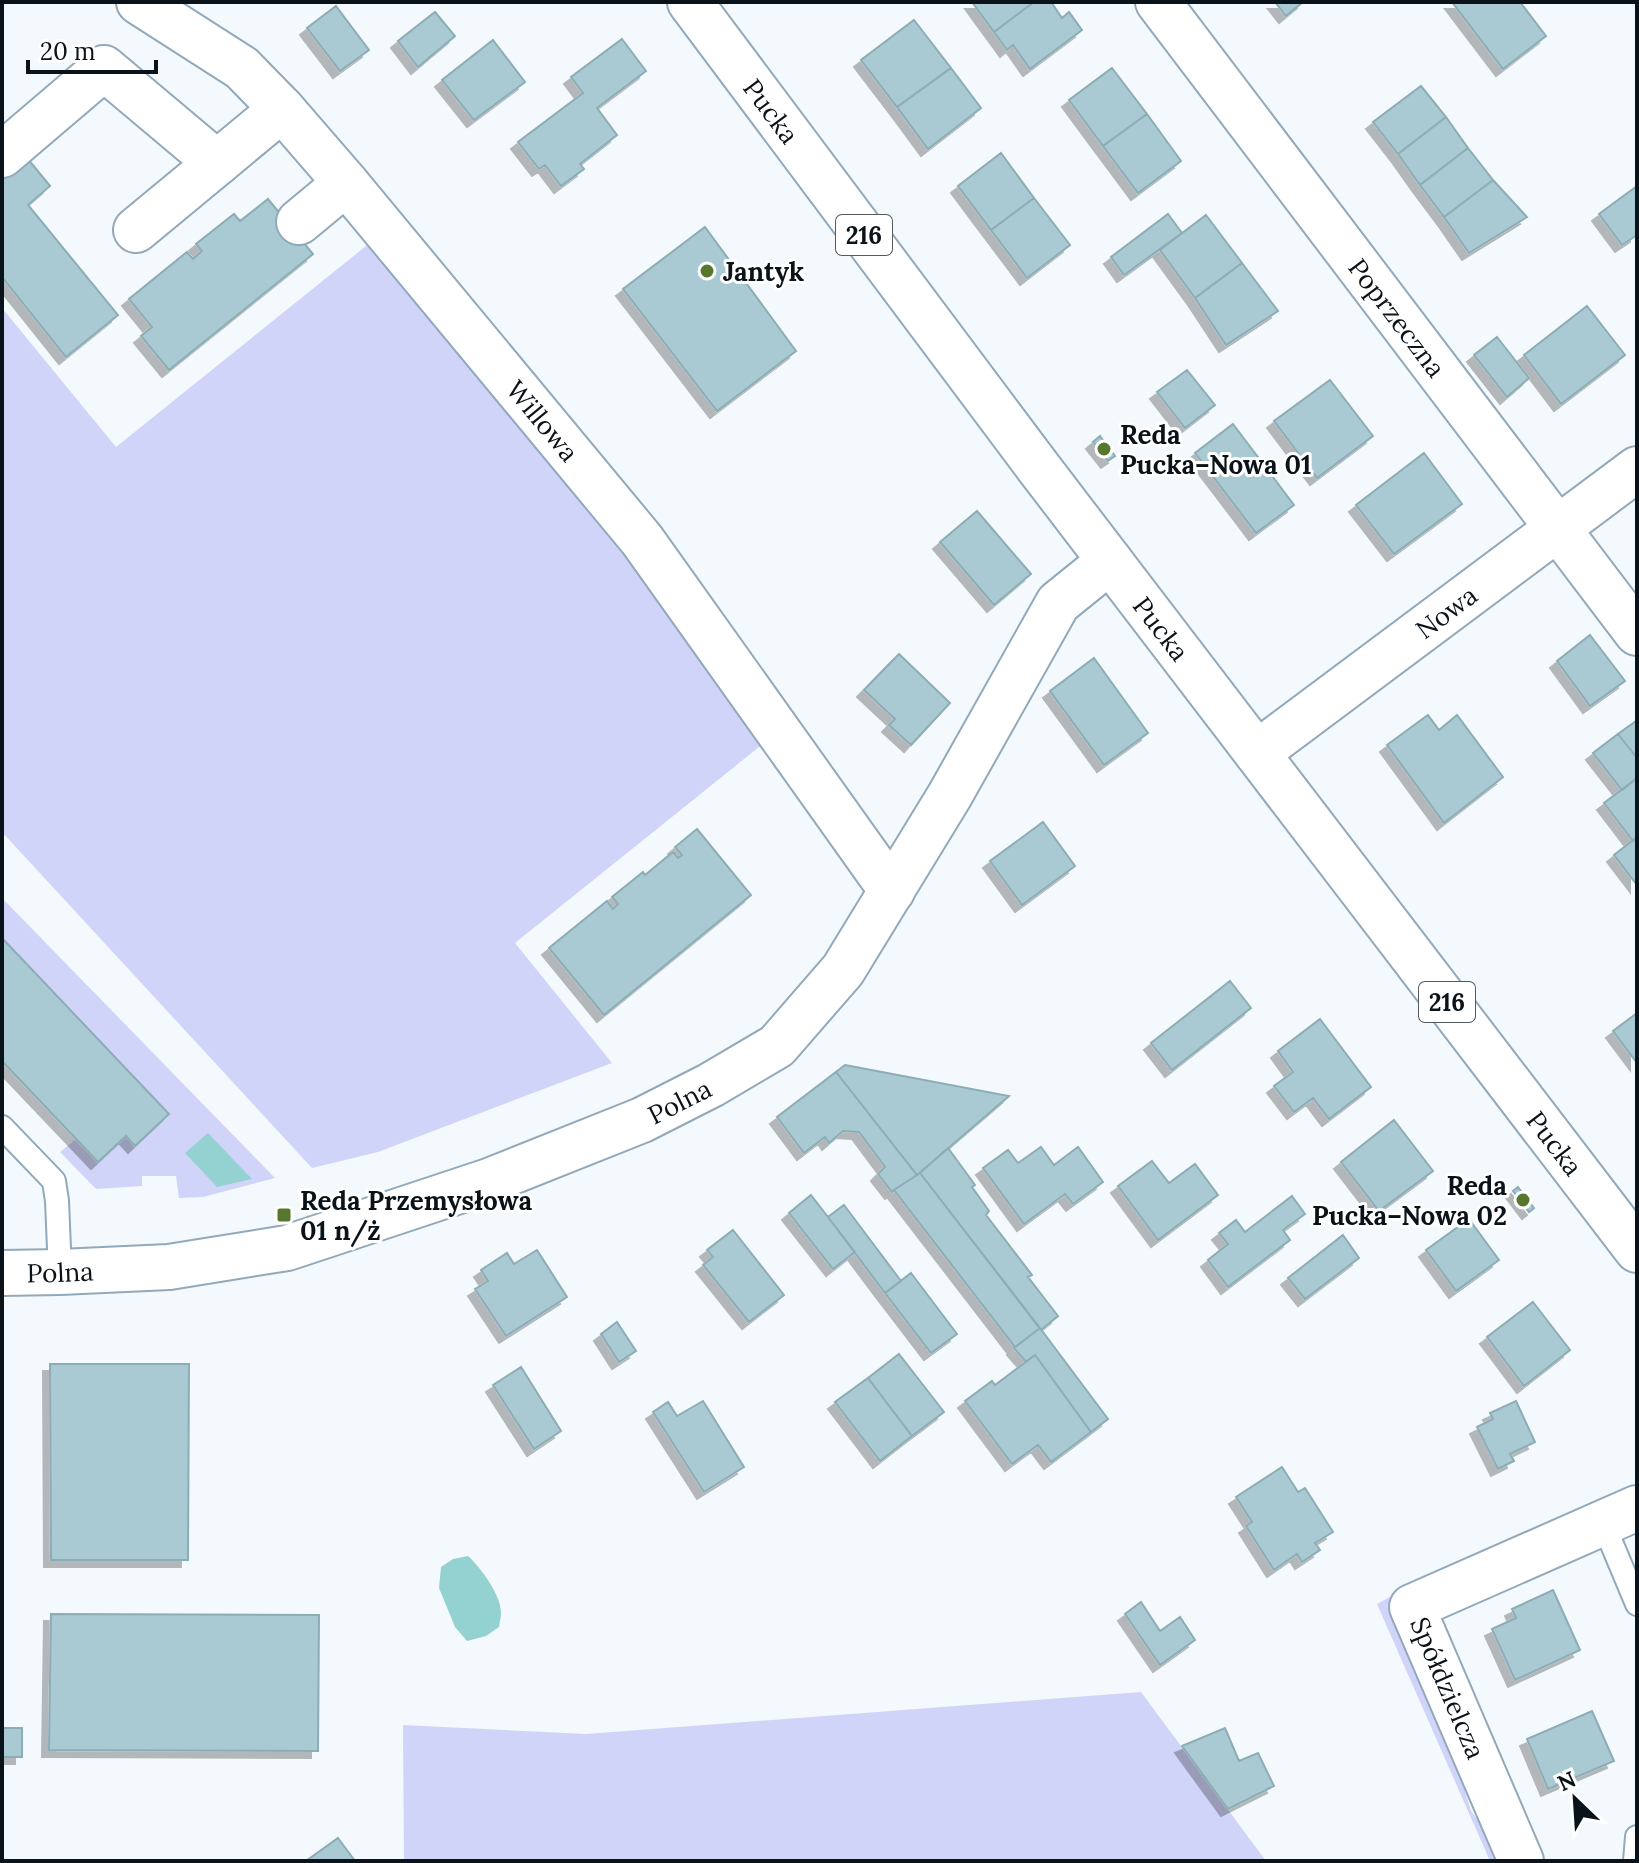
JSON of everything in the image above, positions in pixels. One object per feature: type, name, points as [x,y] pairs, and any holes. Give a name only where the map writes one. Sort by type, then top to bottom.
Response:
[{"type":"street","name":"Willowa","points":[[139,2],[242,68],[346,183],[642,540],[892,891]]},
{"type":"street","name":"Pucka","points":[[690,2],[1038,467],[1637,1250]]},
{"type":"street","name":"Poprzeczna","points":[[1158,2],[1637,633]]},
{"type":"street","points":[[2,155],[104,68],[217,163]]},
{"type":"street","points":[[136,230],[282,109]]},
{"type":"street","points":[[299,222],[346,183]]},
{"type":"street","name":"Nowa","points":[[1257,753],[1637,469]]},
{"type":"street","name":"Polna","points":[[2,1273],[169,1267],[287,1248],[489,1181],[642,1120],[711,1085],[777,1046],[843,970],[950,795],[1058,603],[1110,561]]},
{"type":"street","name":"Spółdzielcza","points":[[1521,1861],[1412,1607],[1620,1516]]},
{"type":"lane","points":[[2,1127],[54,1181],[60,1272]]},
{"type":"lane","points":[[1620,1516],[1637,1604]]},
{"type":"lane","points":[[1635,1861],[1637,1837]]},
{"type":"shaded area","points":[[376,238],[551,449],[769,739],[515,943],[612,1063],[378,1152],[312,1168],[2,832],[2,308],[116,447]]},
{"type":"shaded area","points":[[2,898],[275,1178],[203,1197],[179,1198],[176,1176],[142,1176],[142,1186],[96,1189],[60,1152],[76,1139],[98,1162],[126,1136],[135,1145],[168,1114],[2,938]]},
{"type":"shaded area","points":[[208,1133],[252,1179],[217,1187],[185,1153]]},
{"type":"shaded area","points":[[468,1556],[494,1591],[501,1614],[499,1627],[486,1636],[467,1641],[455,1627],[439,1588],[441,1567],[453,1559]]},
{"type":"shaded area","points":[[1395,1594],[1471,1788],[1465,1791],[1471,1811],[1506,1861],[1490,1861],[1377,1604]]},
{"type":"shaded area","points":[[1141,1692],[1266,1861],[404,1861],[403,1725],[586,1734]]},
{"type":"building","points":[[972,2],[1034,2],[994,32]]},
{"type":"building","points":[[1034,2],[1051,2],[1062,18],[1069,12],[1082,30],[1030,69],[1013,45],[1007,50],[994,32]]},
{"type":"building","points":[[1275,2],[1303,2],[1286,16]]},
{"type":"building","points":[[1452,2],[1520,2],[1546,36],[1503,69]]},
{"type":"building","points":[[336,6],[369,50],[340,71],[307,28]]},
{"type":"building","points":[[435,12],[455,36],[418,67],[398,41]]},
{"type":"building","points":[[914,20],[951,68],[897,107],[861,60]]},
{"type":"building","points":[[622,39],[646,71],[597,108],[617,135],[580,164],[584,169],[561,186],[545,165],[539,169],[518,142],[583,93],[571,77]]},
{"type":"building","points":[[493,40],[525,82],[474,120],[442,80]]},
{"type":"building","points":[[951,68],[981,108],[928,149],[897,107]]},
{"type":"building","points":[[1112,68],[1147,114],[1103,146],[1069,100]]},
{"type":"building","points":[[1421,86],[1446,117],[1398,154],[1373,122]]},
{"type":"building","points":[[1147,114],[1181,161],[1138,193],[1103,146]]},
{"type":"building","points":[[1446,117],[1468,148],[1420,185],[1398,154]]},
{"type":"building","points":[[1468,148],[1493,180],[1444,217],[1420,185]]},
{"type":"building","points":[[23,153],[50,186],[28,205],[118,315],[66,357],[2,277],[2,170]]},
{"type":"building","points":[[1001,153],[1034,198],[991,230],[958,186]]},
{"type":"building","points":[[1493,180],[1527,217],[1469,253],[1444,217]]},
{"type":"building","points":[[1637,186],[1637,235],[1622,245],[1599,214]]},
{"type":"building","points":[[1034,198],[1070,245],[1027,278],[991,230]]},
{"type":"building","points":[[268,199],[313,254],[169,370],[141,336],[152,327],[129,299],[187,252],[193,259],[202,251],[196,244],[234,214],[240,221]]},
{"type":"building","points":[[1168,214],[1182,233],[1124,275],[1111,257]]},
{"type":"building","points":[[1206,215],[1242,263],[1195,298],[1160,250]]},
{"type":"building","points":[[705,227],[796,351],[717,411],[623,289]]},
{"type":"building","points":[[1242,263],[1278,311],[1226,345],[1195,298]]},
{"type":"building","points":[[1587,306],[1625,355],[1561,404],[1524,355]]},
{"type":"building","points":[[1497,337],[1529,378],[1507,397],[1474,355]]},
{"type":"building","points":[[1187,370],[1215,405],[1185,428],[1157,392]]},
{"type":"building","points":[[1330,380],[1373,436],[1317,478],[1274,421]]},
{"type":"building","points":[[1233,424],[1294,505],[1256,533],[1195,453]]},
{"type":"building","name":"Reda Pucka–Nowa 01","points":[[1100,436],[1115,456],[1108,461],[1093,442]]},
{"type":"building","points":[[1424,453],[1462,504],[1394,554],[1356,505]]},
{"type":"building","points":[[977,511],[1031,574],[994,605],[940,542]]},
{"type":"building","points":[[1590,635],[1625,681],[1590,706],[1557,661]]},
{"type":"building","points":[[899,654],[950,703],[911,745],[889,725],[895,719],[864,690]]},
{"type":"building","points":[[1094,658],[1148,733],[1104,765],[1050,691]]},
{"type":"building","points":[[1428,715],[1439,730],[1457,715],[1503,777],[1444,823],[1387,745]]},
{"type":"building","points":[[1637,721],[1637,758],[1618,734]]},
{"type":"building","points":[[1618,734],[1637,758],[1637,778],[1622,790],[1593,753]]},
{"type":"building","points":[[1637,778],[1637,837],[1633,841],[1604,803]]},
{"type":"building","points":[[1043,822],[1075,866],[1022,905],[990,861]]},
{"type":"building","points":[[697,829],[751,895],[604,1015],[549,948],[607,901],[613,909],[618,904],[612,897],[643,872],[645,875],[673,852],[678,858],[682,855],[675,847]]},
{"type":"building","points":[[1637,837],[1637,885],[1614,855]]},
{"type":"building","points":[[2,938],[169,1114],[135,1146],[126,1136],[98,1162],[2,1061]]},
{"type":"building","points":[[1230,981],[1251,1008],[1172,1070],[1151,1043]]},
{"type":"building","points":[[1637,1013],[1637,1063],[1613,1031]]},
{"type":"building","points":[[1320,1019],[1371,1087],[1329,1119],[1313,1098],[1294,1112],[1274,1086],[1293,1072],[1278,1051]]},
{"type":"building","points":[[845,1065],[1009,1096],[917,1175],[836,1072]]},
{"type":"building","points":[[836,1072],[917,1175],[892,1192],[878,1174],[885,1167],[859,1132],[843,1131],[829,1143],[825,1137],[804,1153],[777,1117]]},
{"type":"building","points":[[1394,1120],[1433,1171],[1379,1211],[1341,1162]]},
{"type":"building","points":[[1041,1147],[1054,1165],[1078,1147],[1103,1182],[1073,1204],[1065,1194],[1024,1224],[983,1168],[1008,1150],[1018,1163]]},
{"type":"building","points":[[948,1148],[975,1185],[972,1187],[989,1211],[986,1215],[1032,1275],[1028,1277],[1058,1316],[1041,1330],[920,1173]]},
{"type":"building","points":[[1152,1161],[1169,1183],[1195,1164],[1218,1195],[1158,1240],[1118,1186]]},
{"type":"building","points":[[920,1173],[1040,1328],[1015,1347],[894,1190]]},
{"type":"building","name":"Reda Pucka–Nowa 02","points":[[1518,1187],[1534,1208],[1529,1212],[1513,1191]]},
{"type":"building","points":[[811,1195],[855,1252],[833,1269],[789,1213]]},
{"type":"building","points":[[1292,1196],[1305,1214],[1283,1230],[1290,1240],[1228,1287],[1208,1260],[1228,1244],[1219,1233],[1236,1220],[1245,1232]]},
{"type":"building","points":[[844,1205],[901,1281],[885,1293],[828,1217]]},
{"type":"building","points":[[1469,1219],[1499,1260],[1456,1291],[1426,1250]]},
{"type":"building","points":[[733,1230],[784,1295],[749,1322],[703,1265],[713,1257],[707,1250]]},
{"type":"building","points":[[1343,1235],[1359,1258],[1305,1299],[1288,1278]]},
{"type":"building","points":[[537,1250],[567,1297],[506,1336],[475,1289],[488,1281],[481,1270],[507,1253],[514,1264]]},
{"type":"building","points":[[911,1273],[957,1334],[931,1353],[885,1293]]},
{"type":"building","points":[[1533,1302],[1570,1350],[1524,1386],[1487,1337]]},
{"type":"building","points":[[617,1322],[636,1351],[619,1362],[601,1334]]},
{"type":"building","points":[[1040,1328],[1108,1419],[1091,1432],[1035,1355],[1026,1362],[1014,1348]]},
{"type":"building","points":[[899,1354],[944,1412],[912,1436],[868,1378]]},
{"type":"building","points":[[1035,1355],[1091,1432],[1051,1462],[1038,1445],[1012,1464],[965,1401],[992,1381],[995,1385]]},
{"type":"building","points":[[50,1364],[189,1364],[188,1560],[51,1560]]},
{"type":"building","points":[[521,1367],[561,1431],[534,1449],[493,1385]]},
{"type":"building","points":[[868,1378],[912,1436],[880,1461],[835,1402]]},
{"type":"building","points":[[703,1401],[744,1467],[704,1492],[653,1412],[668,1402],[677,1416]]},
{"type":"building","points":[[1516,1401],[1535,1442],[1510,1454],[1514,1461],[1498,1469],[1477,1427],[1493,1419],[1490,1413]]},
{"type":"building","points":[[1282,1467],[1298,1492],[1305,1488],[1333,1532],[1315,1543],[1320,1550],[1302,1562],[1297,1554],[1274,1570],[1246,1526],[1252,1522],[1236,1497]]},
{"type":"building","points":[[1553,1590],[1580,1650],[1515,1680],[1492,1629],[1516,1618],[1512,1609]]},
{"type":"building","points":[[1141,1602],[1160,1631],[1180,1617],[1195,1640],[1160,1665],[1125,1614]]},
{"type":"building","points":[[51,1614],[319,1615],[318,1751],[49,1750]]},
{"type":"building","points":[[1592,1711],[1614,1761],[1548,1789],[1527,1739]]},
{"type":"building","points":[[2,1728],[22,1728],[22,1757],[2,1757]]},
{"type":"building","points":[[1225,1728],[1239,1761],[1258,1753],[1274,1786],[1228,1809],[1182,1746]]},
{"type":"building","points":[[338,1838],[355,1861],[306,1861]]},
{"type":"place","name":"Jantyk","points":[[707,271]]},
{"type":"place","name":"Reda Pucka–Nowa 01","points":[[1104,449]]},
{"type":"place","name":"Reda Pucka–Nowa 02","points":[[1523,1200]]},
{"type":"place","name":"Reda Przemysłowa 01 n/ż","points":[[284,1215]]}]
